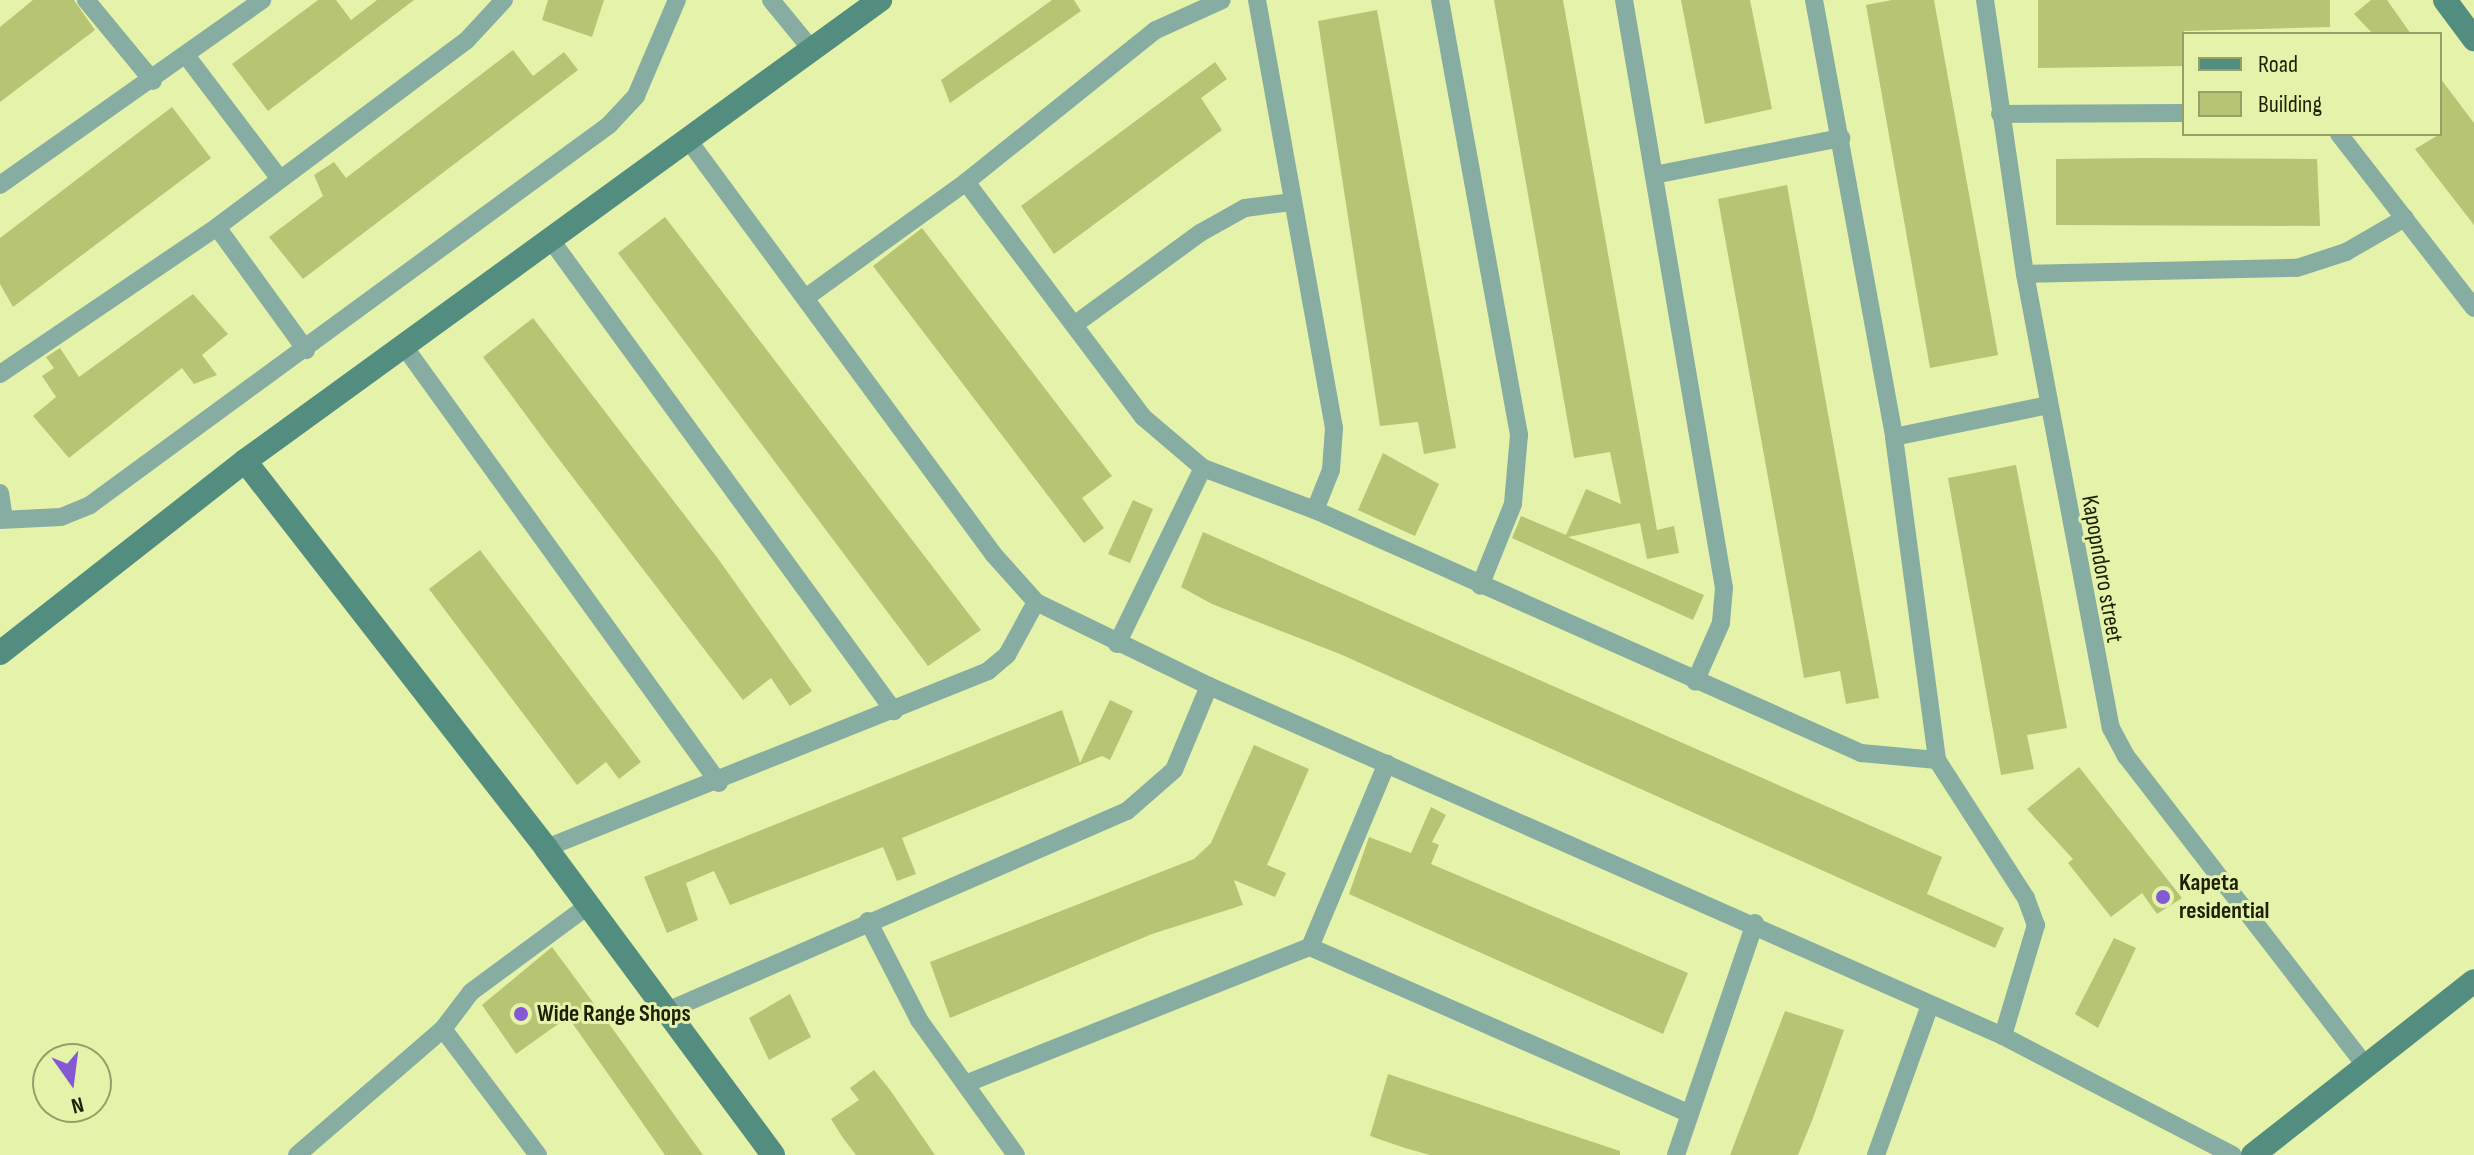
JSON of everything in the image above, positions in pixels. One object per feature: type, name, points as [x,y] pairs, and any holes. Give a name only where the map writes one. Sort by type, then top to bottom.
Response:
[{"type":"street","points":[[86,0],[153,81]]},
{"type":"street","points":[[0,185],[188,58],[262,0]]},
{"type":"street","points":[[0,374],[217,227],[466,41],[504,0]]},
{"type":"street","points":[[0,493],[2,519],[61,517],[90,505],[306,350],[609,125],[636,96],[677,0]]},
{"type":"street","points":[[771,0],[812,50]]},
{"type":"street","points":[[0,653],[245,461],[406,349],[880,0]]},
{"type":"street","points":[[808,296],[966,182],[1156,30],[1222,0]]},
{"type":"street","points":[[1257,0],[1334,428],[1331,470],[1315,510]]},
{"type":"street","points":[[1440,0],[1519,435],[1513,504],[1480,586]]},
{"type":"street","points":[[1624,0],[1724,588],[1721,623],[1695,682]]},
{"type":"street","points":[[1814,0],[1894,437],[1937,760],[2033,910],[2033,950],[2003,1036]]},
{"type":"street","name":"Kapopndoro street","points":[[1985,0],[2025,274],[2111,728],[2126,756],[2365,1065]]},
{"type":"street","points":[[2445,0],[2474,39]]},
{"type":"street","points":[[188,58],[279,178]]},
{"type":"street","points":[[2000,114],[2182,113]]},
{"type":"street","points":[[2341,136],[2474,308]]},
{"type":"street","points":[[1654,175],[1841,138]]},
{"type":"street","points":[[689,141],[808,296],[994,555],[1036,602],[1117,644],[1209,686],[1755,923],[2003,1036],[2233,1155]]},
{"type":"street","points":[[966,182],[1143,417],[1203,468],[1315,510],[1695,682],[1861,753],[1937,760]]},
{"type":"street","points":[[1074,325],[1200,233],[1245,208],[1291,202]]},
{"type":"street","points":[[2025,274],[2297,268],[2346,252],[2405,218]]},
{"type":"street","points":[[217,227],[306,350]]},
{"type":"street","points":[[551,240],[894,711]]},
{"type":"street","points":[[406,349],[719,783]]},
{"type":"street","points":[[1894,437],[2048,405]]},
{"type":"street","points":[[245,461],[546,848],[773,1155]]},
{"type":"street","points":[[1117,644],[1203,468]]},
{"type":"street","points":[[546,848],[719,783],[988,671],[1007,655],[1036,602]]},
{"type":"street","points":[[667,1011],[1127,811],[1154,794],[1174,770],[1209,686]]},
{"type":"street","points":[[1310,947],[1387,763]]},
{"type":"street","points":[[298,1155],[443,1029],[491,974],[589,905]]},
{"type":"street","points":[[868,921],[919,1020],[1016,1155]]},
{"type":"street","points":[[1676,1155],[1755,923]]},
{"type":"street","points":[[965,1084],[1310,947],[1689,1113]]},
{"type":"street","points":[[2253,1155],[2474,981]]},
{"type":"street","points":[[1876,1155],[1930,1005]]},
{"type":"street","points":[[443,1029],[538,1155]]},
{"type":"building","points":[[33,0],[74,0],[95,30],[0,102],[0,27]]},
{"type":"building","points":[[318,0],[336,0],[351,20],[377,0],[414,0],[268,111],[232,64]]},
{"type":"building","points":[[548,0],[604,0],[592,37],[542,20]]},
{"type":"building","points":[[1052,0],[1074,0],[1081,11],[950,103],[941,80]]},
{"type":"building","points":[[1494,0],[1563,0],[1657,530],[1674,526],[1679,553],[1647,559],[1640,523],[1568,537],[1704,595],[1693,620],[1512,538],[1521,516],[1566,535],[1586,489],[1621,504],[1610,452],[1574,458]]},
{"type":"building","points":[[1681,0],[1750,0],[1772,109],[1705,124]]},
{"type":"building","points":[[1892,0],[1934,0],[1998,355],[1930,368],[1866,5]]},
{"type":"building","points":[[2038,0],[2330,0],[2330,27],[2184,31],[2182,66],[2038,68]]},
{"type":"building","points":[[2371,0],[2387,0],[2410,32],[2371,32],[2354,14]]},
{"type":"building","points":[[1377,10],[1456,448],[1424,454],[1418,422],[1380,426],[1318,21]]},
{"type":"building","points":[[513,50],[533,76],[564,52],[578,70],[303,279],[269,237],[323,196],[314,175],[334,162],[346,178]]},
{"type":"building","points":[[1215,62],[1227,79],[1201,98],[1222,130],[1054,254],[1021,206]]},
{"type":"building","points":[[2442,81],[2474,123],[2474,225],[2415,149],[2442,136]]},
{"type":"building","points":[[172,107],[211,158],[13,307],[0,284],[0,238]]},
{"type":"building","points":[[2056,159],[2317,159],[2320,226],[2056,225]]},
{"type":"building","points":[[1787,185],[1879,698],[1846,704],[1840,671],[1804,678],[1718,199]]},
{"type":"building","points":[[665,217],[981,630],[928,666],[618,253]]},
{"type":"building","points":[[922,228],[1112,476],[1082,498],[1104,528],[1084,543],[873,266]]},
{"type":"building","points":[[193,294],[228,334],[202,355],[217,375],[194,384],[182,368],[69,458],[33,416],[56,397],[42,376],[54,368],[46,357],[60,348],[79,377]]},
{"type":"building","points":[[533,318],[719,560],[812,691],[790,706],[771,678],[743,700],[548,445],[483,357]]},
{"type":"building","points":[[1383,453],[1439,484],[1415,536],[1358,510]]},
{"type":"building","points":[[2016,465],[2067,728],[2027,735],[2034,769],[2001,775],[1948,478]]},
{"type":"building","points":[[1133,500],[1153,509],[1130,563],[1108,554]]},
{"type":"building","points":[[1203,532],[1942,857],[1927,894],[2004,928],[1995,948],[1340,654],[1212,604],[1181,587]]},
{"type":"building","points":[[480,550],[641,762],[619,779],[606,762],[577,785],[429,589]]},
{"type":"building","points":[[1110,700],[1133,711],[1110,760],[1102,756],[902,838],[916,874],[897,881],[883,847],[730,905],[714,871],[686,883],[698,920],[667,933],[644,877],[1062,710],[1080,763]]},
{"type":"building","points":[[1254,745],[1309,769],[1267,865],[1286,873],[1275,897],[1234,880],[1243,905],[1152,934],[950,1018],[930,962],[1194,859],[1211,843]]},
{"type":"building","points":[[2079,767],[2182,898],[2157,914],[2142,893],[2111,917],[2068,863],[2073,859],[2027,809]]},
{"type":"building","points":[[1431,807],[1446,815],[1432,842],[1439,845],[1431,864],[1688,973],[1663,1034],[1349,894],[1369,837],[1411,853]]},
{"type":"building","points":[[2114,938],[2136,948],[2098,1028],[2075,1014]]},
{"type":"building","points":[[552,947],[703,1155],[665,1155],[568,1017],[516,1054],[482,1005]]},
{"type":"building","points":[[790,994],[811,1037],[769,1060],[749,1018]]},
{"type":"building","points":[[1785,1011],[1844,1030],[1813,1118],[1798,1155],[1730,1155]]},
{"type":"building","points":[[874,1070],[935,1155],[856,1155],[843,1138],[831,1119],[859,1100],[850,1088]]},
{"type":"building","points":[[1388,1074],[1620,1151],[1620,1155],[1430,1155],[1370,1136]]},
{"type":"place","name":"Kapeta residential","points":[[2163,897]]},
{"type":"place","name":"Wide Range Shops","points":[[521,1014]]}]
